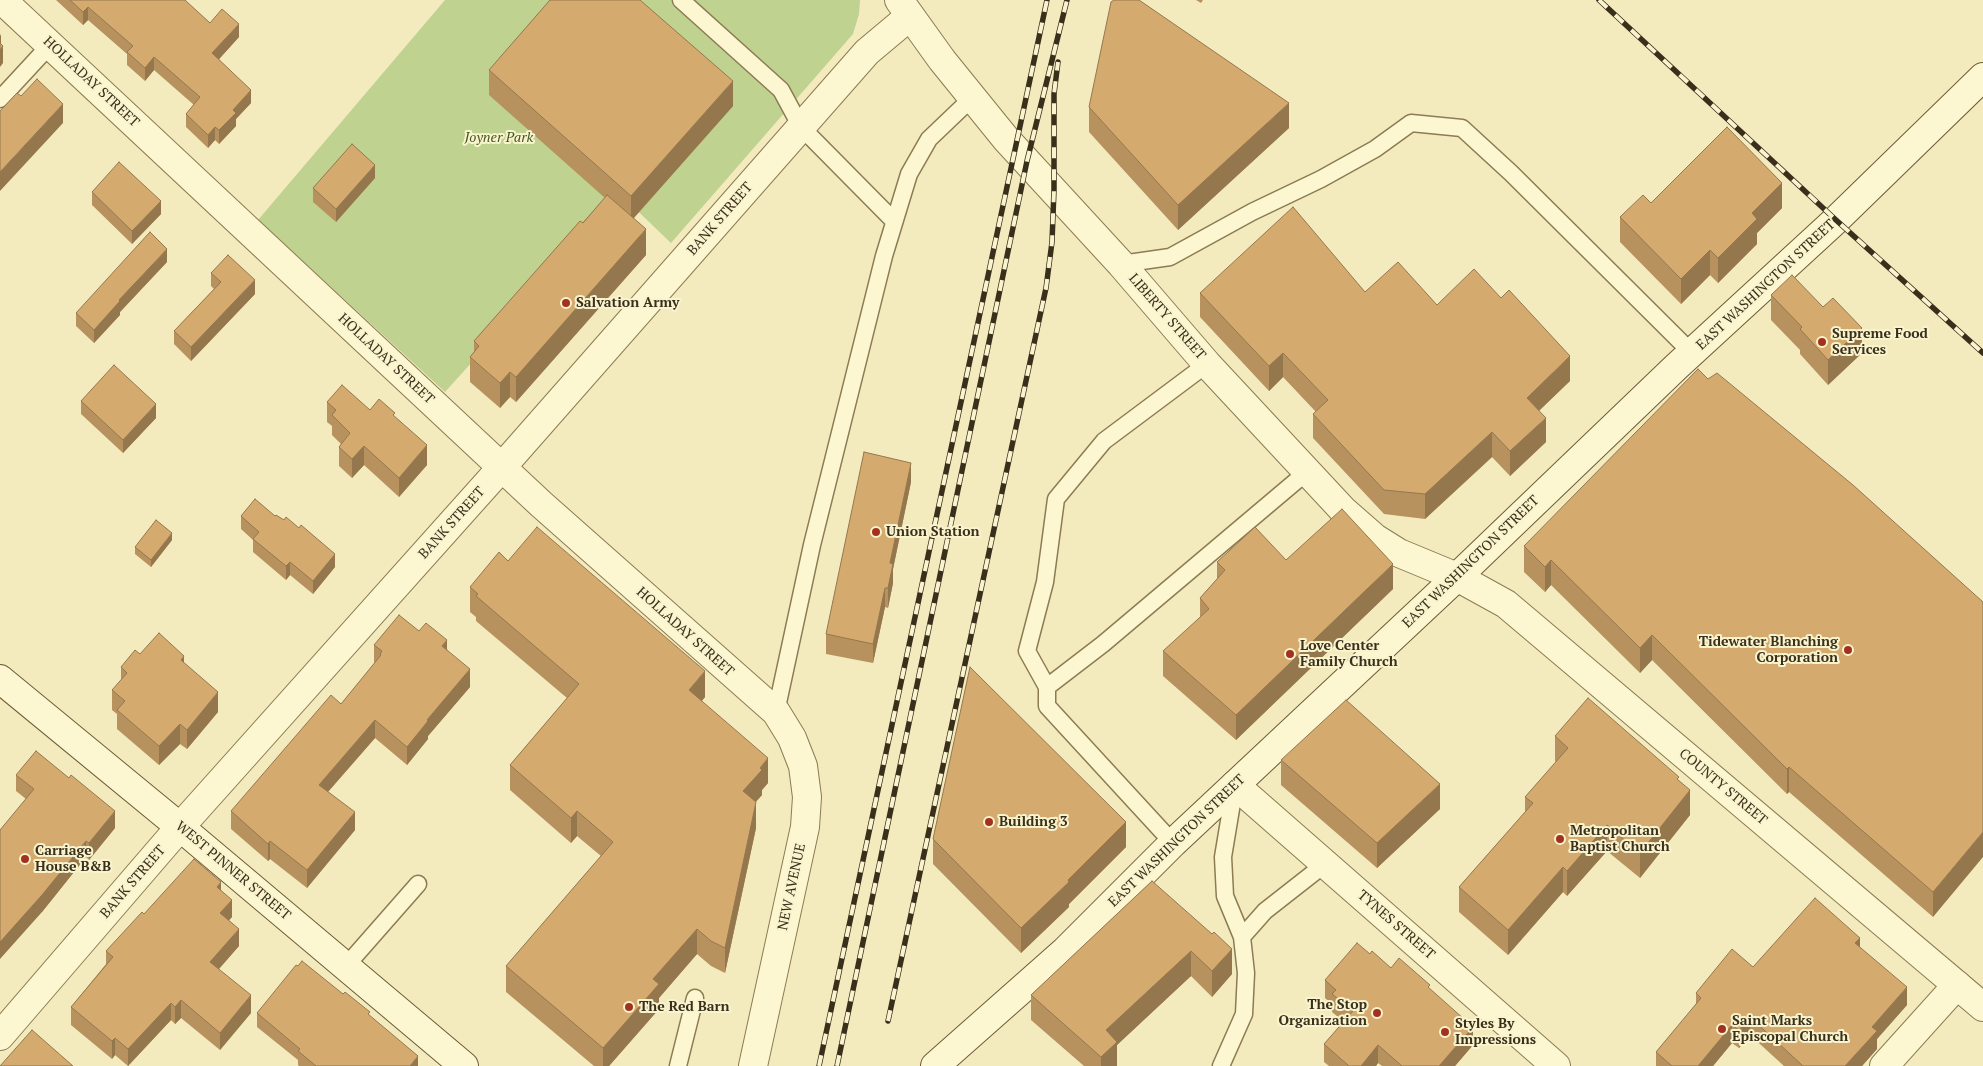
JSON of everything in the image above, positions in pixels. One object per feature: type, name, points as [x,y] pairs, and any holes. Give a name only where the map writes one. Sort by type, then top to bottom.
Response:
[{"type":"street","name":"HOLLADAY STREET","points":[[2,0],[502,468],[776,712]]},
{"type":"street","name":"BANK STREET","points":[[0,1036],[180,827],[502,468],[905,8]]},
{"type":"street","name":"LIBERTY STREET","points":[[905,8],[1006,139],[1122,264],[1207,364],[1343,510],[1375,538],[1399,553],[1457,577]]},
{"type":"street","name":"EAST WASHINGTON STREET","points":[[935,1066],[1065,951],[1173,843],[1457,577],[1692,353],[1836,220],[1983,76]]},
{"type":"street","name":"COUNTY STREET","points":[[1457,577],[1506,604],[1983,1007]]},
{"type":"street","name":"WEST PINNER STREET","points":[[0,679],[180,827],[464,1066]]},
{"type":"street","name":"NEW AVENUE","points":[[753,1066],[806,819],[807,796],[803,766],[792,738],[776,712]]},
{"type":"street","name":"TYNES STREET","points":[[1235,785],[1556,1066]]},
{"type":"street","points":[[1884,1066],[1957,985]]},
{"type":"lane","points":[[680,0],[782,90],[801,127],[894,221]]},
{"type":"lane","points":[[0,99],[50,45]]},
{"type":"lane","points":[[776,712],[812,545],[894,221],[908,174],[929,139],[972,97]]},
{"type":"lane","points":[[1122,264],[1170,257],[1252,212],[1321,179],[1375,149],[1411,123],[1462,128],[1511,173],[1692,353]]},
{"type":"lane","points":[[1173,843],[1047,706],[1047,686],[1027,651],[1045,582],[1056,499],[1104,441],[1207,364]]},
{"type":"lane","points":[[1047,686],[1103,644],[1308,472]]},
{"type":"lane","points":[[1221,1066],[1244,1014],[1246,973],[1242,937],[1225,896],[1223,857],[1235,785]]},
{"type":"lane","points":[[1242,937],[1265,911],[1325,864]]},
{"type":"lane","points":[[346,966],[418,884]]},
{"type":"lane","points":[[678,1066],[695,998]]},
{"type":"green space","name":"Joyner Park","points":[[445,0],[860,0],[859,14],[853,34],[671,243],[622,196],[445,392],[258,220]]},
{"type":"building","points":[[70,0],[185,0],[210,23],[222,9],[239,24],[212,53],[251,90],[233,110],[236,113],[219,130],[215,127],[208,135],[186,114],[200,97],[154,57],[145,68],[127,52],[133,46],[88,7],[83,12]]},
{"type":"building","points":[[550,0],[640,0],[733,81],[631,196],[489,70]]},
{"type":"building","points":[[1114,0],[1139,0],[1289,103],[1178,205],[1089,107],[1111,2]]},
{"type":"building","points":[[37,79],[63,104],[0,172],[0,111],[17,93],[21,96]]},
{"type":"building","points":[[1727,127],[1782,183],[1752,213],[1757,219],[1718,258],[1710,250],[1681,279],[1620,217],[1643,195],[1651,203]]},
{"type":"building","points":[[352,144],[375,165],[336,209],[313,188]]},
{"type":"building","points":[[119,162],[161,201],[132,231],[92,192]]},
{"type":"building","name":"Salvation Army","points":[[607,195],[646,229],[516,377],[510,372],[500,383],[470,357],[479,346],[474,341],[580,221],[583,223]]},
{"type":"building","points":[[1293,207],[1365,292],[1398,262],[1437,305],[1474,269],[1501,298],[1509,290],[1570,356],[1527,398],[1546,418],[1510,451],[1492,432],[1425,494],[1384,490],[1313,414],[1328,400],[1283,353],[1269,366],[1200,293]]},
{"type":"building","points":[[150,232],[167,249],[119,300],[94,330],[76,313]]},
{"type":"building","points":[[228,255],[255,280],[191,347],[174,331],[221,282],[211,273]]},
{"type":"building","points":[[1792,275],[1823,307],[1833,298],[1862,328],[1828,360],[1800,329],[1802,327],[1771,295]]},
{"type":"building","points":[[114,365],[156,404],[123,440],[81,401]]},
{"type":"building","name":"Tidewater Blanching Corporation","points":[[1698,369],[1708,379],[1717,373],[1853,485],[1983,602],[1983,832],[1933,892],[1789,767],[1787,769],[1652,635],[1640,648],[1551,560],[1545,567],[1524,546]]},
{"type":"building","points":[[342,385],[370,410],[379,399],[395,413],[393,415],[427,445],[399,478],[364,446],[352,459],[339,447],[350,433],[332,415],[336,410],[327,402]]},
{"type":"building","name":"Union Station","points":[[864,452],[911,463],[890,563],[893,564],[888,588],[885,588],[873,644],[826,634]]},
{"type":"building","points":[[255,499],[275,516],[284,520],[286,517],[299,528],[301,525],[335,554],[313,581],[290,562],[286,566],[253,539],[259,532],[241,516]]},
{"type":"building","points":[[1342,509],[1393,564],[1236,715],[1163,651],[1209,609],[1200,598],[1225,570],[1217,562],[1255,527],[1286,560]]},
{"type":"building","points":[[156,520],[172,533],[151,560],[135,547]]},
{"type":"building","points":[[537,527],[705,671],[689,690],[768,758],[760,768],[762,770],[743,791],[756,802],[725,948],[711,941],[697,929],[653,979],[659,984],[603,1048],[506,966],[613,842],[577,811],[571,818],[510,765],[579,684],[476,596],[478,594],[470,587],[499,552],[508,561]]},
{"type":"building","points":[[399,615],[419,631],[426,623],[447,640],[442,646],[470,669],[407,747],[375,720],[319,785],[355,812],[307,870],[270,841],[268,844],[231,811],[331,695],[341,704],[381,655],[382,651],[374,645]]},
{"type":"building","points":[[159,633],[184,656],[181,660],[218,692],[187,730],[180,724],[159,746],[117,710],[125,701],[112,690],[127,673],[121,667],[135,650],[140,654]]},
{"type":"building","name":"Building 3","points":[[970,667],[1126,822],[1068,880],[1069,882],[1021,928],[933,839]]},
{"type":"building","name":"Metropolitan Baptist Church","points":[[1588,698],[1679,777],[1677,779],[1690,790],[1640,853],[1607,825],[1567,871],[1563,867],[1508,930],[1459,887],[1533,803],[1525,797],[1568,748],[1555,736]]},
{"type":"building","points":[[1346,700],[1440,784],[1377,843],[1281,760]]},
{"type":"building","points":[[36,751],[69,778],[71,775],[115,811],[89,843],[86,841],[42,895],[0,942],[0,830],[34,789],[16,775]]},
{"type":"building","points":[[194,859],[221,882],[217,887],[232,900],[220,913],[239,929],[210,962],[251,995],[220,1033],[181,1000],[175,1007],[171,1003],[128,1049],[115,1038],[112,1041],[71,1007],[113,957],[106,951],[142,912],[144,914]]},
{"type":"building","points":[[1152,881],[1212,934],[1214,932],[1232,949],[1212,971],[1191,951],[1106,1030],[1117,1042],[1101,1057],[1031,995]]},
{"type":"building","points":[[1815,898],[1860,938],[1855,943],[1907,987],[1872,1027],[1877,1031],[1845,1066],[1803,1066],[1750,1017],[1739,1030],[1732,1025],[1698,1066],[1672,1066],[1656,1052],[1701,998],[1696,993],[1732,949],[1753,967]]},
{"type":"building","points":[[1357,943],[1370,954],[1372,951],[1391,968],[1399,958],[1473,1027],[1439,1066],[1402,1066],[1378,1045],[1361,1066],[1349,1066],[1324,1044],[1353,1011],[1332,994],[1336,990],[1325,980]]},
{"type":"building","points":[[302,961],[343,994],[345,992],[370,1012],[368,1014],[418,1056],[410,1066],[316,1066],[298,1051],[300,1049],[257,1013],[296,965],[298,966]]},
{"type":"building","points":[[32,1030],[73,1066],[0,1066]]},
{"type":"railway","points":[[819,1066],[1047,0]]},
{"type":"railway","points":[[837,1066],[1027,161],[1067,0]]},
{"type":"railway","points":[[1599,0],[1836,220],[1983,353]]},
{"type":"railway","points":[[888,1021],[1046,288],[1052,242],[1054,94],[1058,62]]},
{"type":"place","name":"Salvation Army","points":[[566,303]]},
{"type":"place","name":"Supreme Food Services","points":[[1822,342]]},
{"type":"place","name":"Union Station","points":[[876,532]]},
{"type":"place","name":"Tidewater Blanching Corporation","points":[[1848,650]]},
{"type":"place","name":"Love Center Family Church","points":[[1290,654]]},
{"type":"place","name":"Building 3","points":[[989,822]]},
{"type":"place","name":"Metropolitan Baptist Church","points":[[1560,839]]},
{"type":"place","name":"Carriage House B&B","points":[[25,859]]},
{"type":"place","name":"The Red Barn","points":[[629,1007]]},
{"type":"place","name":"The Stop Organization","points":[[1377,1013]]},
{"type":"place","name":"Saint Marks Episcopal Church","points":[[1722,1029]]},
{"type":"place","name":"Styles By Impressions","points":[[1445,1032]]}]
